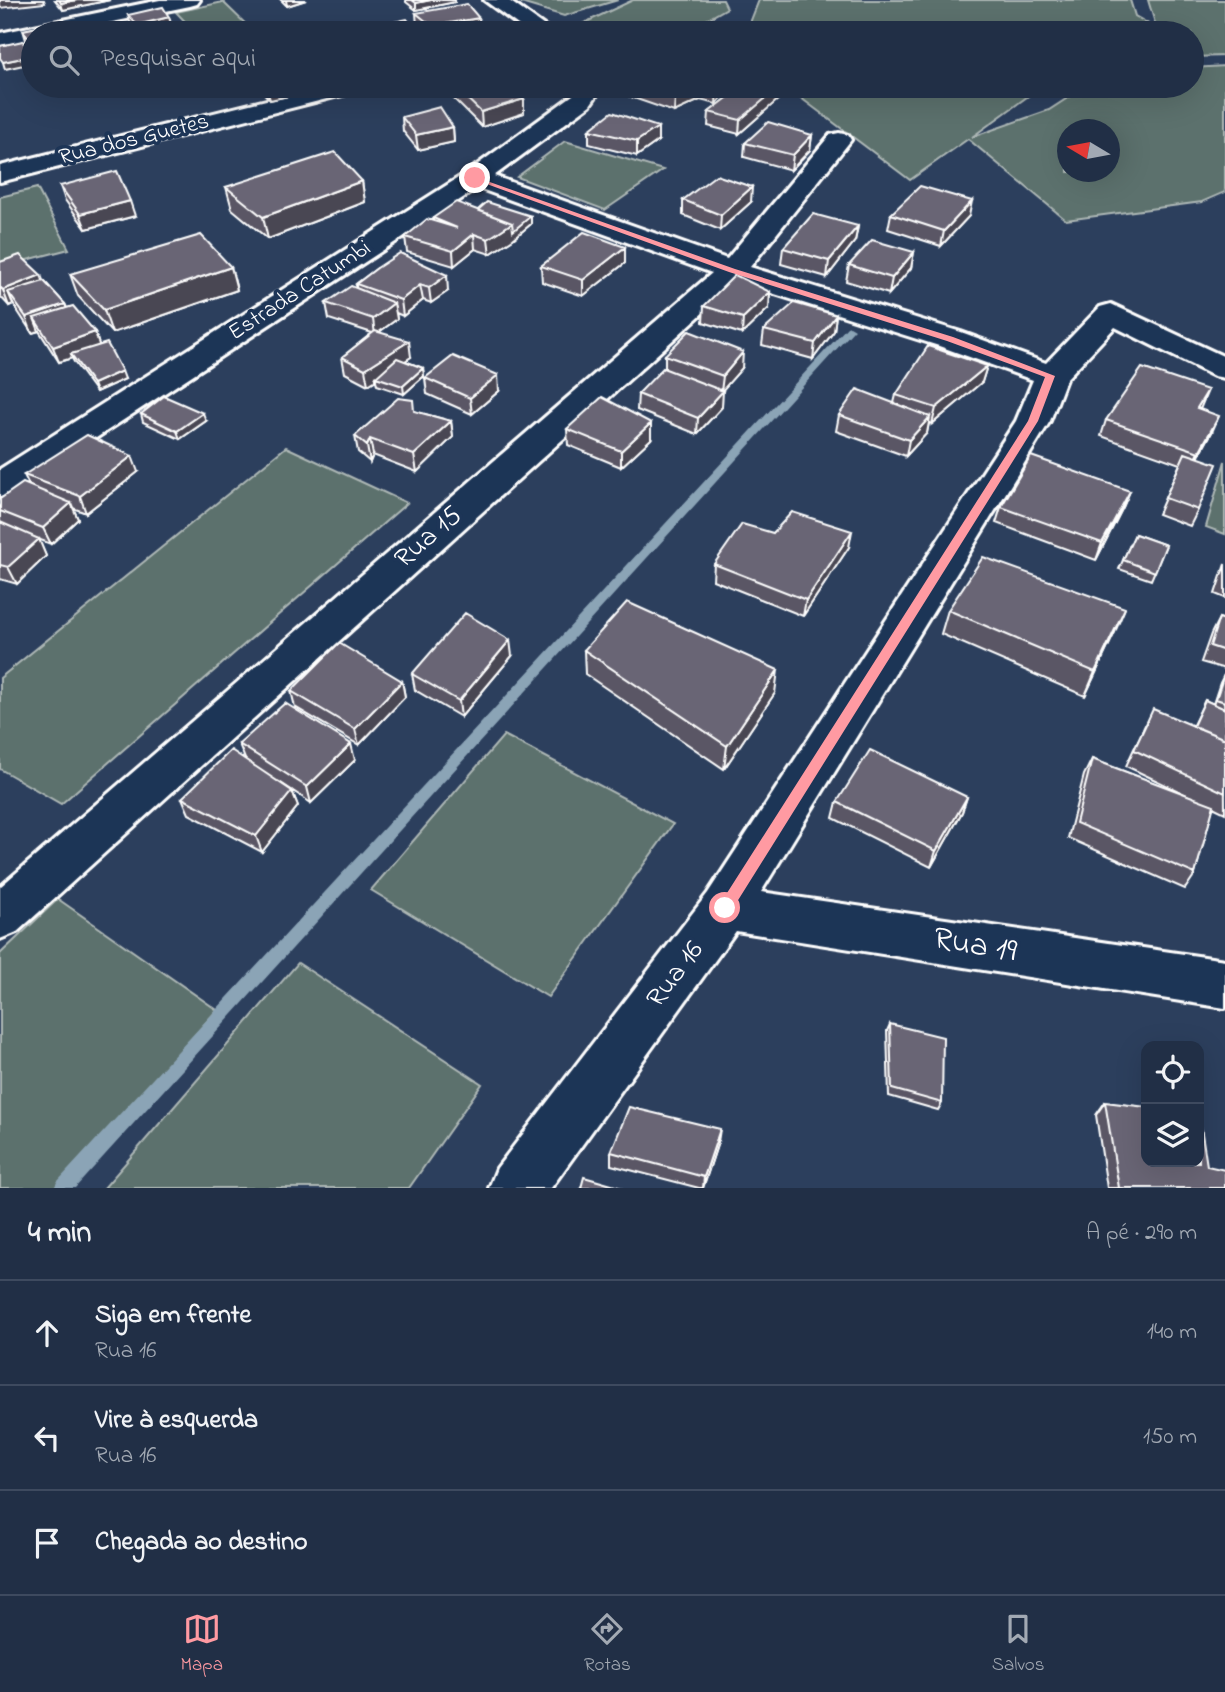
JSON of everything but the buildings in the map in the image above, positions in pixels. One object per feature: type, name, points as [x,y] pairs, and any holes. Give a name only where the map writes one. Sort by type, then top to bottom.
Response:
[{"type":"street","points":[[88,21],[190,0]]},
{"type":"street","points":[[494,0],[525,21]]},
{"type":"street","points":[[0,39],[21,35]]},
{"type":"street","name":"Rua dos Guetes","points":[[0,174],[302,98]]},
{"type":"street","name":"Estrada Catumbi","points":[[0,485],[475,178],[583,98]]},
{"type":"street","name":"Rua 15","points":[[0,917],[732,271],[839,140]]},
{"type":"street","points":[[475,178],[732,271],[950,339],[1051,376],[1111,313],[1225,369]]},
{"type":"street","name":"Rua 16","points":[[517,1188],[725,908],[1033,421],[1051,376]]},
{"type":"street","name":"Rua 19","points":[[725,908],[1225,984]]},
{"type":"green space","points":[[524,0],[618,0],[564,16],[521,3]]},
{"type":"green space","points":[[633,0],[723,0],[727,8],[704,21],[588,21]]},
{"type":"green space","points":[[759,0],[1130,0],[1135,16],[1144,21],[751,21]]},
{"type":"green space","points":[[1148,0],[1225,0],[1225,56],[1204,57],[1204,21],[1154,21]]},
{"type":"green space","points":[[223,2],[243,21],[185,21],[176,12]]},
{"type":"green space","points":[[1225,66],[1225,192],[1202,202],[1066,220],[968,139],[910,180],[801,98],[1026,98],[972,137],[1049,110],[1068,98],[1204,98],[1204,67]]},
{"type":"green space","points":[[565,141],[663,170],[605,210],[517,177]]},
{"type":"green space","points":[[37,188],[69,249],[0,267],[0,197]]},
{"type":"green space","points":[[286,447],[407,503],[61,804],[0,769],[0,678]]},
{"type":"green space","points":[[1225,461],[1225,534],[1206,527]]},
{"type":"green space","points":[[504,735],[673,824],[548,997],[371,890]]},
{"type":"green space","points":[[58,899],[217,1010],[58,1188],[0,1188],[0,954]]},
{"type":"green space","points":[[298,963],[482,1084],[409,1188],[104,1188]]},
{"type":"waterway","points":[[63,1188],[850,329]]},
{"type":"route","points":[[475,178],[732,271],[950,339],[1051,376],[1033,421],[725,908]]}]
